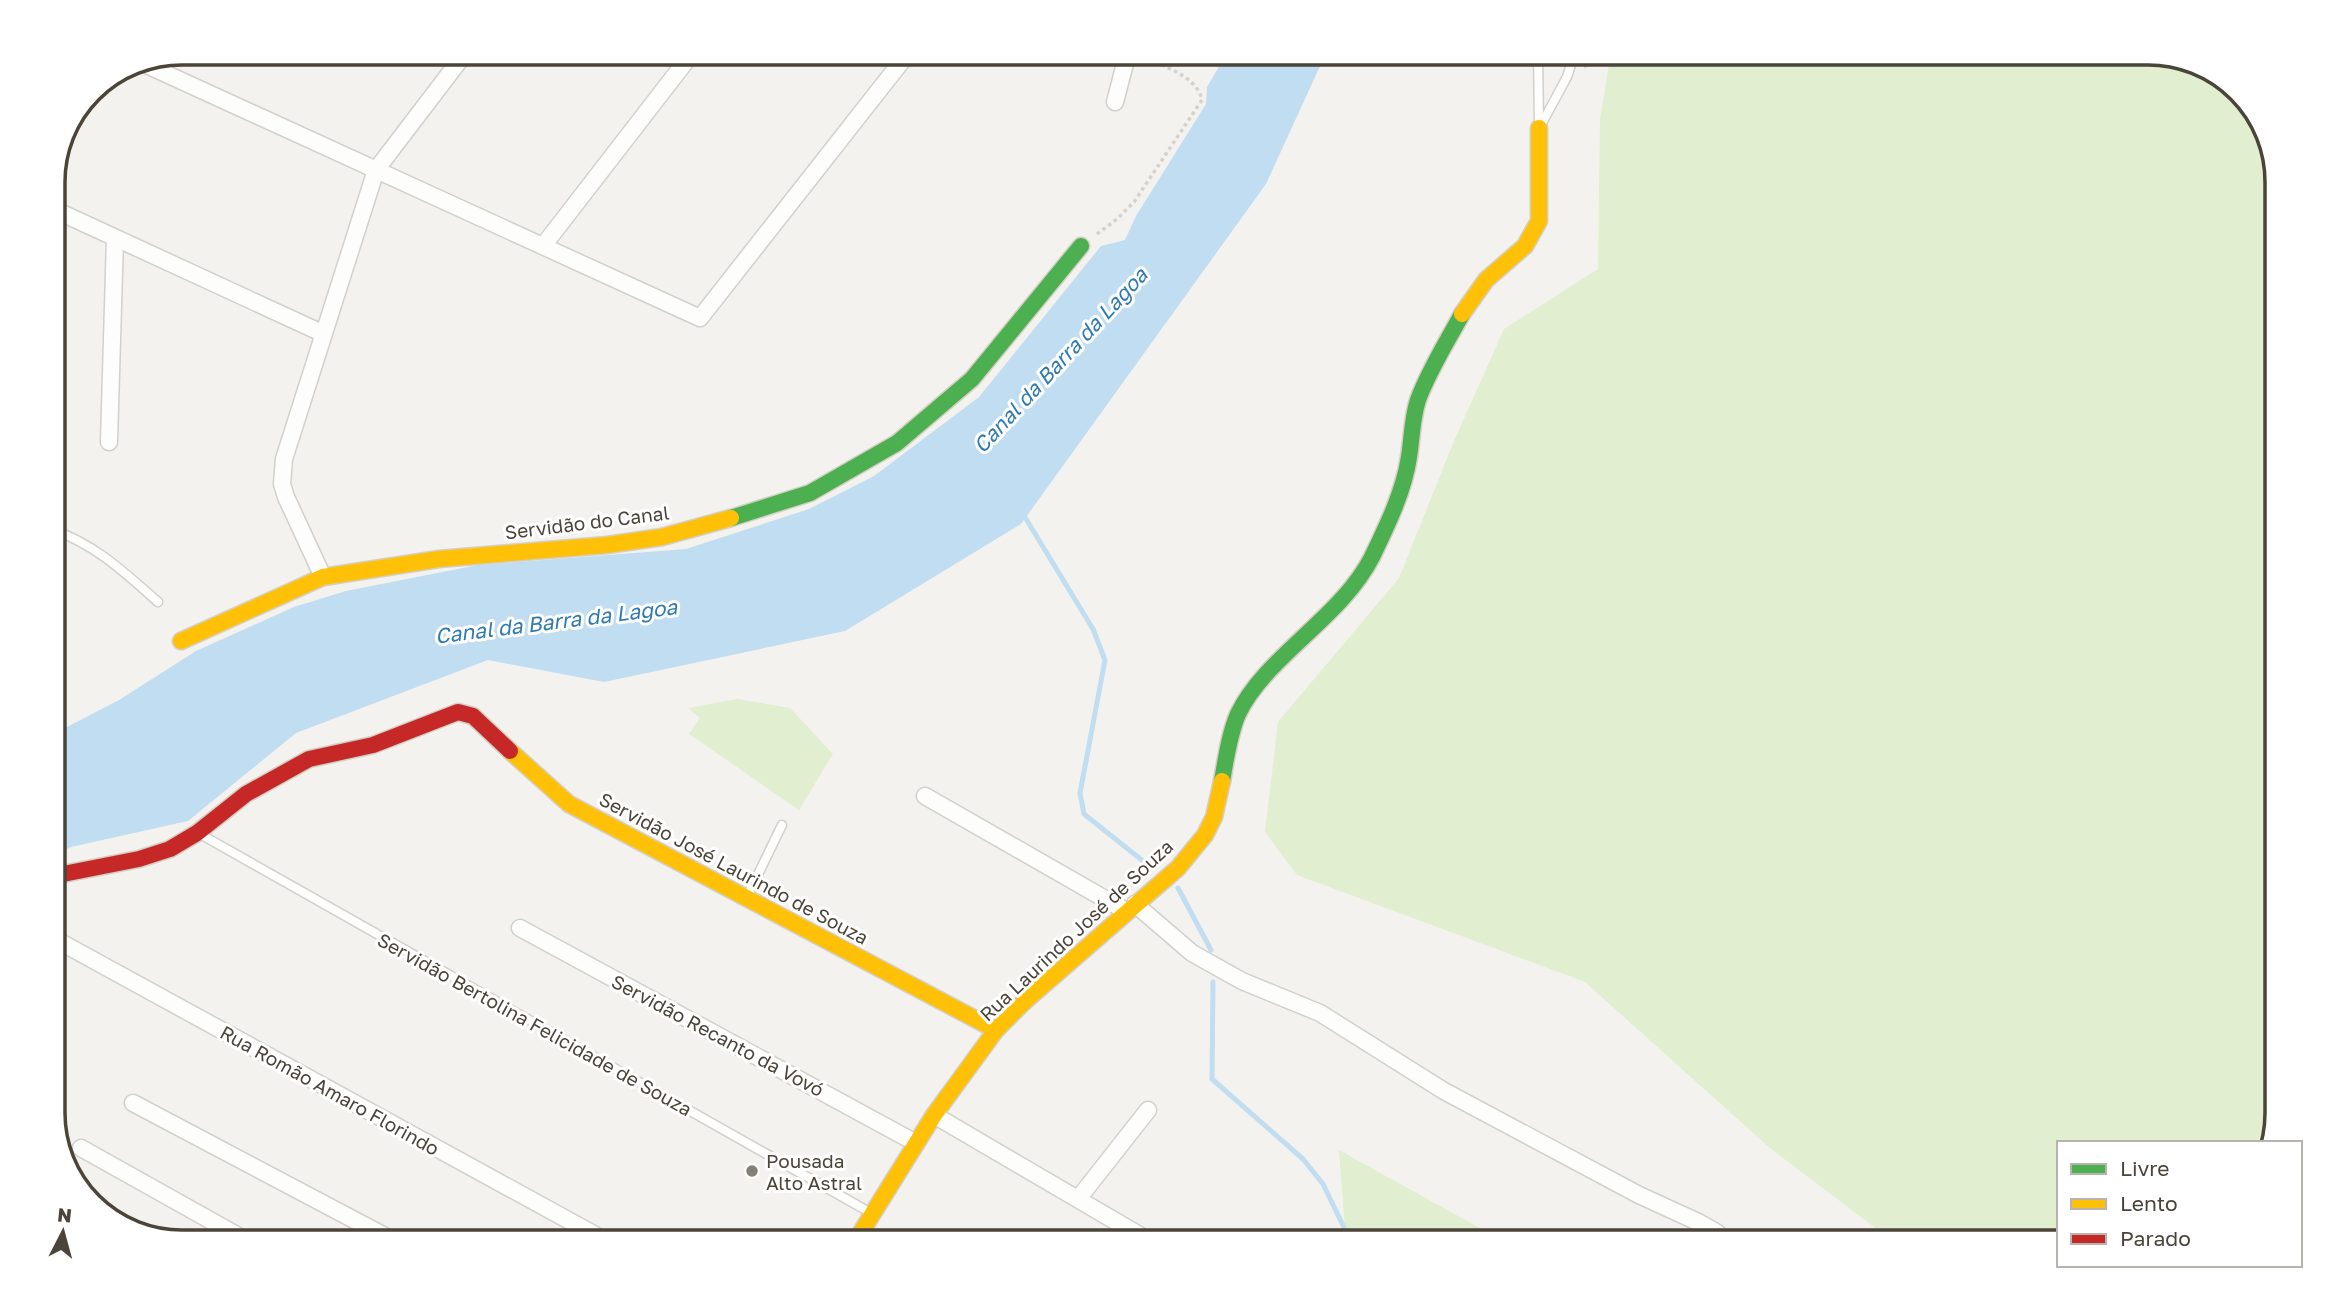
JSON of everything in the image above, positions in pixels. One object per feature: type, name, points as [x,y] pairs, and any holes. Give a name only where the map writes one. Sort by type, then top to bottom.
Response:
[{"type":"street","points":[[323,577],[286,497],[282,472],[288,443],[376,170],[456,65]]},
{"type":"street","points":[[543,246],[683,65]]},
{"type":"street","points":[[154,68],[700,318],[899,65]]},
{"type":"street","points":[[1115,102],[1125,65]]},
{"type":"street","name":"Rua Laurindo José de Souza","points":[[863,1230],[934,1115],[996,1030],[1178,868],[1205,835],[1217,806],[1232,733],[1239,713],[1264,677],[1352,587],[1371,558],[1398,496],[1409,460],[1418,400],[1435,363],[1464,311],[1486,280],[1525,246],[1539,221],[1539,128]]},
{"type":"street","points":[[65,215],[324,334]]},
{"type":"street","points":[[109,442],[115,238]]},
{"type":"street","name":"Servidão do Canal","points":[[181,641],[323,577],[439,559],[607,545],[662,537],[810,493],[897,443],[972,379],[1081,246]]},
{"type":"street","name":"Servidão José Laurindo de Souza","points":[[197,833],[246,794],[309,759],[373,745],[458,712],[473,716],[569,804],[996,1030]]},
{"type":"street","points":[[925,796],[1131,908],[1192,953],[1252,985],[1320,1013],[1444,1091],[1639,1195],[1713,1230]]},
{"type":"street","points":[[65,874],[157,855],[197,833]]},
{"type":"street","name":"Servidão Recanto da Vovó","points":[[520,928],[916,1143]]},
{"type":"street","name":"Rua Romão Amaro Florindo","points":[[65,945],[586,1230]]},
{"type":"street","points":[[134,1103],[373,1230]]},
{"type":"street","points":[[1078,1199],[1148,1110]]},
{"type":"street","points":[[934,1115],[1131,1230]]},
{"type":"street","points":[[81,1147],[228,1230]]},
{"type":"lane","points":[[1538,65],[1539,128]]},
{"type":"lane","points":[[1539,128],[1571,65]]},
{"type":"lane","points":[[65,535],[106,557],[158,602]]},
{"type":"lane","points":[[747,897],[782,825]]},
{"type":"lane","name":"Servidão Bertolina Felicidade de Souza","points":[[197,833],[874,1215]]},
{"type":"path","points":[[1081,246],[1117,219],[1134,202],[1202,100],[1200,91],[1191,81],[1161,65]]},
{"type":"path","points":[[1567,77],[1586,65]]},
{"type":"green space","points":[[1609,65],[2149,65],[2171,67],[2200,77],[2226,94],[2246,117],[2259,144],[2265,174],[2265,1114],[2262,1141],[2057,1141],[2057,1230],[1878,1230],[1771,1149],[1585,982],[1297,875],[1265,832],[1278,722],[1399,578],[1454,441],[1504,329],[1598,269],[1600,119]]},
{"type":"green space","points":[[737,699],[790,708],[833,754],[799,810],[689,734],[700,718],[688,708]]},
{"type":"green space","points":[[1339,1150],[1483,1230],[1345,1230]]},
{"type":"water","name":"Canal da Barra da Lagoa","points":[[1220,65],[1321,65],[1266,184],[1021,524],[845,631],[604,682],[488,660],[296,733],[188,821],[65,850],[65,728],[119,700],[196,651],[294,607],[346,591],[478,565],[686,549],[809,509],[874,476],[979,397],[1101,246],[1125,240],[1136,216],[1206,104],[1207,87]]},
{"type":"waterway","points":[[1023,514],[1093,629],[1105,660],[1080,793],[1084,814],[1148,865]]},
{"type":"waterway","points":[[1178,888],[1211,950]]},
{"type":"waterway","points":[[1213,982],[1212,1079],[1303,1159],[1323,1184],[1345,1230]]},
{"type":"traffic: fast","points":[[731,518],[810,493],[897,443],[972,379],[1081,246]]},
{"type":"traffic: fast","points":[[1222,781],[1235,722],[1251,693],[1266,674],[1342,599],[1372,557],[1403,483],[1418,400],[1462,314]]},
{"type":"traffic: slow","points":[[1462,314],[1486,280],[1525,246],[1539,221],[1539,128]]},
{"type":"traffic: slow","points":[[181,641],[323,577],[439,559],[607,545],[662,537],[731,518]]},
{"type":"traffic: slow","points":[[510,751],[569,804],[996,1030]]},
{"type":"traffic: slow","points":[[862,1230],[934,1115],[996,1030],[1025,1001],[1178,868],[1205,835],[1214,817],[1222,781]]},
{"type":"traffic: jam","points":[[65,874],[139,859],[170,849],[197,833],[246,794],[309,759],[373,745],[458,712],[473,716],[510,751]]},
{"type":"place","name":"Pousada Alto Astral","points":[[752,1171]]}]
